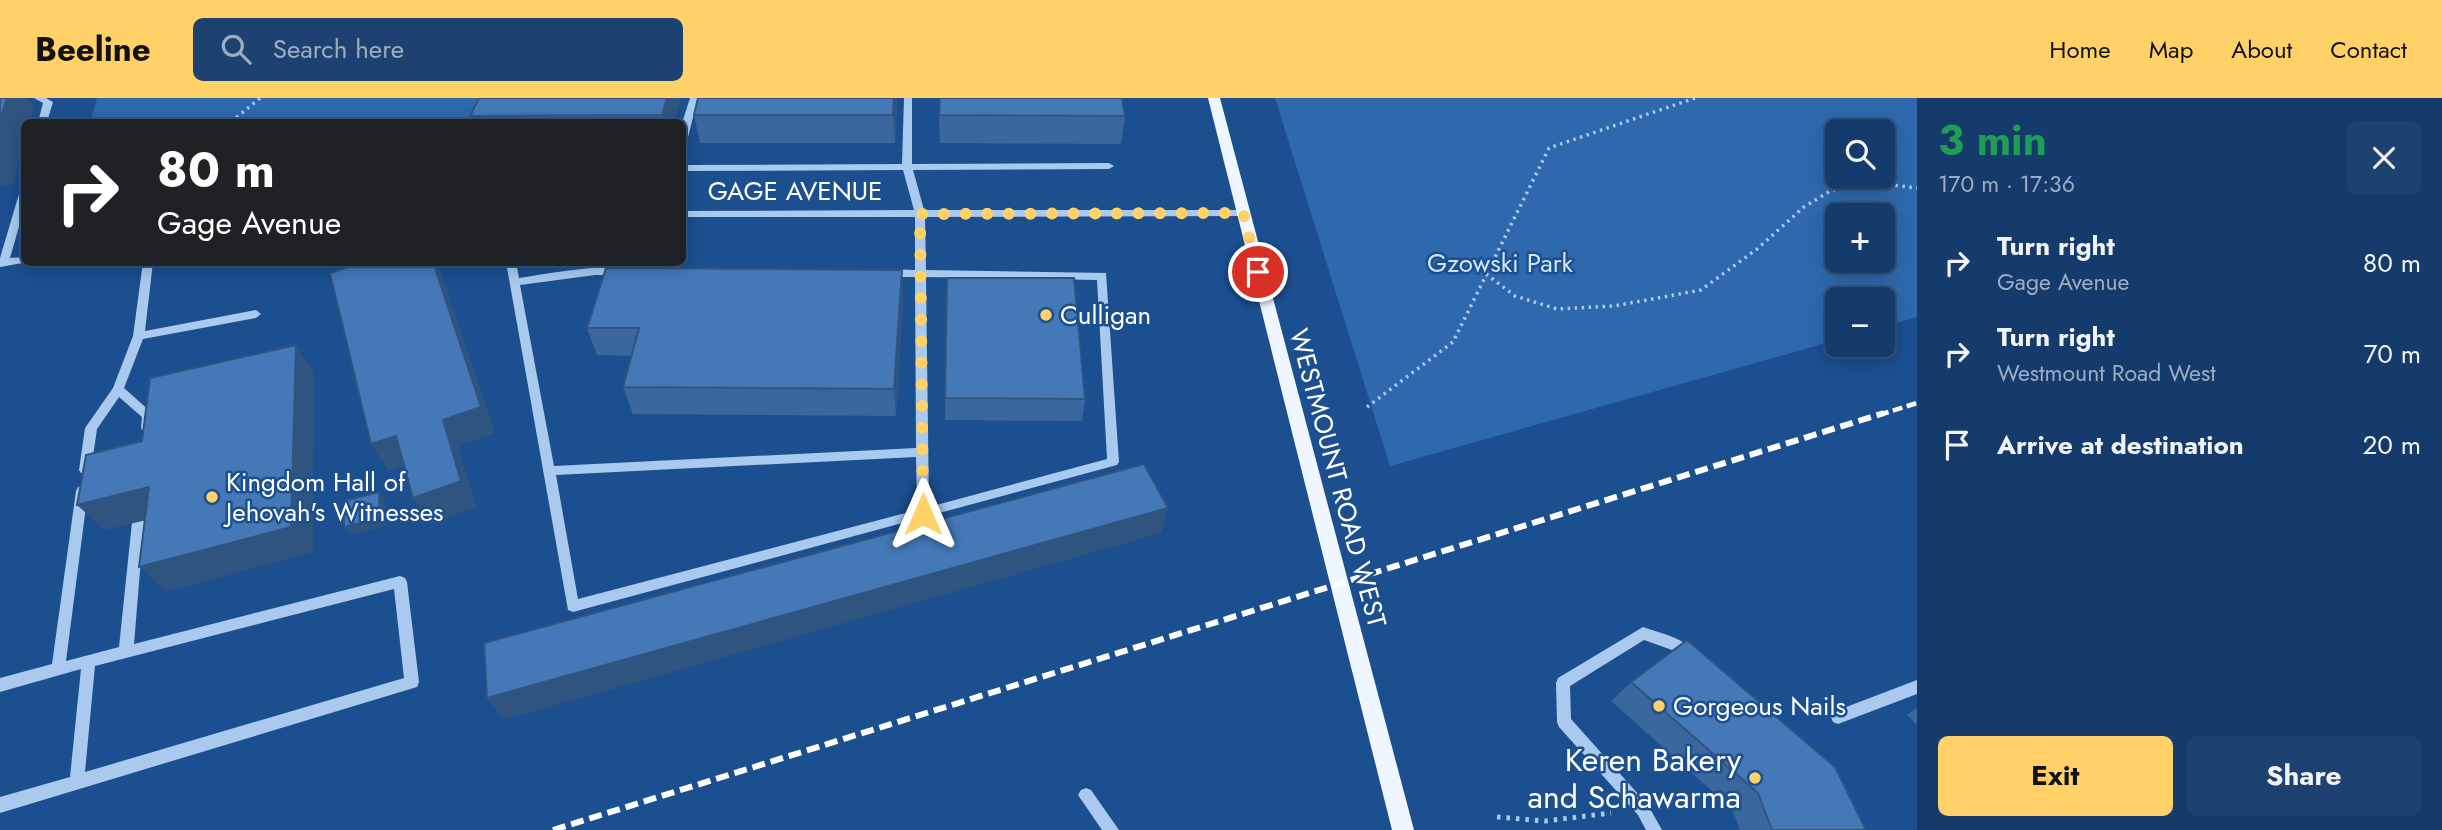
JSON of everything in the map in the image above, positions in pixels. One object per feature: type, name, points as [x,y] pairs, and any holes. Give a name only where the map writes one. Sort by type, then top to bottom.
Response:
[{"type":"main road","name":"WESTMOUNT ROAD WEST","points":[[1214,98],[1403,830]]},
{"type":"street","points":[[38,98],[48,102],[44,119]]},
{"type":"street","points":[[686,127],[694,98]]},
{"type":"street","points":[[908,98],[906,167],[920,214],[923,514]]},
{"type":"street","points":[[686,168],[1109,166]]},
{"type":"street","points":[[21,203],[2,263],[21,260]]},
{"type":"street","name":"GAGE AVENUE","points":[[686,214],[1243,213]]},
{"type":"street","points":[[58,668],[91,429],[118,389],[139,336],[148,266]]},
{"type":"street","points":[[511,266],[573,606],[1113,462],[1102,276],[867,273]]},
{"type":"street","points":[[514,282],[595,271],[635,271]]},
{"type":"street","points":[[139,336],[256,314]]},
{"type":"street","points":[[118,389],[148,416],[147,439]]},
{"type":"street","points":[[548,471],[922,452]]},
{"type":"street","points":[[126,650],[138,522]]},
{"type":"street","points":[[0,685],[126,650],[400,582],[412,682],[0,805]]},
{"type":"street","points":[[77,782],[89,660]]},
{"type":"lane","points":[[1654,830],[1643,810],[1564,722],[1563,683],[1643,633],[1680,647],[1699,664]]},
{"type":"lane","points":[[1838,717],[1917,687]]},
{"type":"lane","points":[[1086,795],[1111,830]]},
{"type":"path","points":[[235,119],[260,98]]},
{"type":"path","points":[[1367,407],[1453,342],[1549,148],[1695,98]]},
{"type":"path","points":[[1486,274],[1515,296],[1557,309],[1614,306],[1701,290],[1757,249],[1804,207],[1832,190],[1882,184],[1917,188]]},
{"type":"path","points":[[1497,817],[1545,821],[1643,810]]},
{"type":"green space","points":[[97,98],[494,98],[483,119],[91,119]]},
{"type":"green space","name":"Gzowski Park","points":[[1275,98],[1917,98],[1917,317],[1895,323],[1895,287],[1825,287],[1825,343],[1390,466]]},
{"type":"building","points":[[0,98],[7,98],[0,121]]},
{"type":"building","points":[[479,98],[667,98],[662,115],[470,116]]},
{"type":"building","points":[[698,98],[894,98],[893,115],[694,115]]},
{"type":"building","points":[[940,98],[1122,98],[1125,116],[939,115]]},
{"type":"building","points":[[352,266],[434,266],[481,407],[443,420],[461,481],[413,498],[396,436],[371,444],[330,273]]},
{"type":"building","points":[[606,268],[902,270],[894,389],[623,387],[639,328],[587,328]]},
{"type":"building","points":[[947,278],[1074,278],[1085,399],[945,398]]},
{"type":"building","name":"Kingdom Hall of Jehovah's Witnesses","points":[[296,345],[291,527],[139,567],[149,487],[77,505],[86,455],[142,441],[150,378]]},
{"type":"building","points":[[1144,464],[1168,508],[487,698],[484,643]]},
{"type":"building","points":[[379,492],[380,518],[344,527],[344,501]]},
{"type":"building","points":[[1687,640],[1835,767],[1866,830],[1772,830],[1758,793],[1631,682]]},
{"type":"railway","points":[[1879,415],[1917,403]]},
{"type":"railway","points":[[553,830],[1884,413]]},
{"type":"place","name":"Culligan","points":[[1046,315]]},
{"type":"place","name":"Kingdom Hall of Jehovah's Witnesses","points":[[212,497]]},
{"type":"place","name":"Gorgeous Nails","points":[[1659,706]]},
{"type":"place","name":"Keren Bakery and Schawarma","points":[[1755,778]]},
{"type":"route","points":[[923,514],[920,214],[1243,213],[1258,272]]}]
